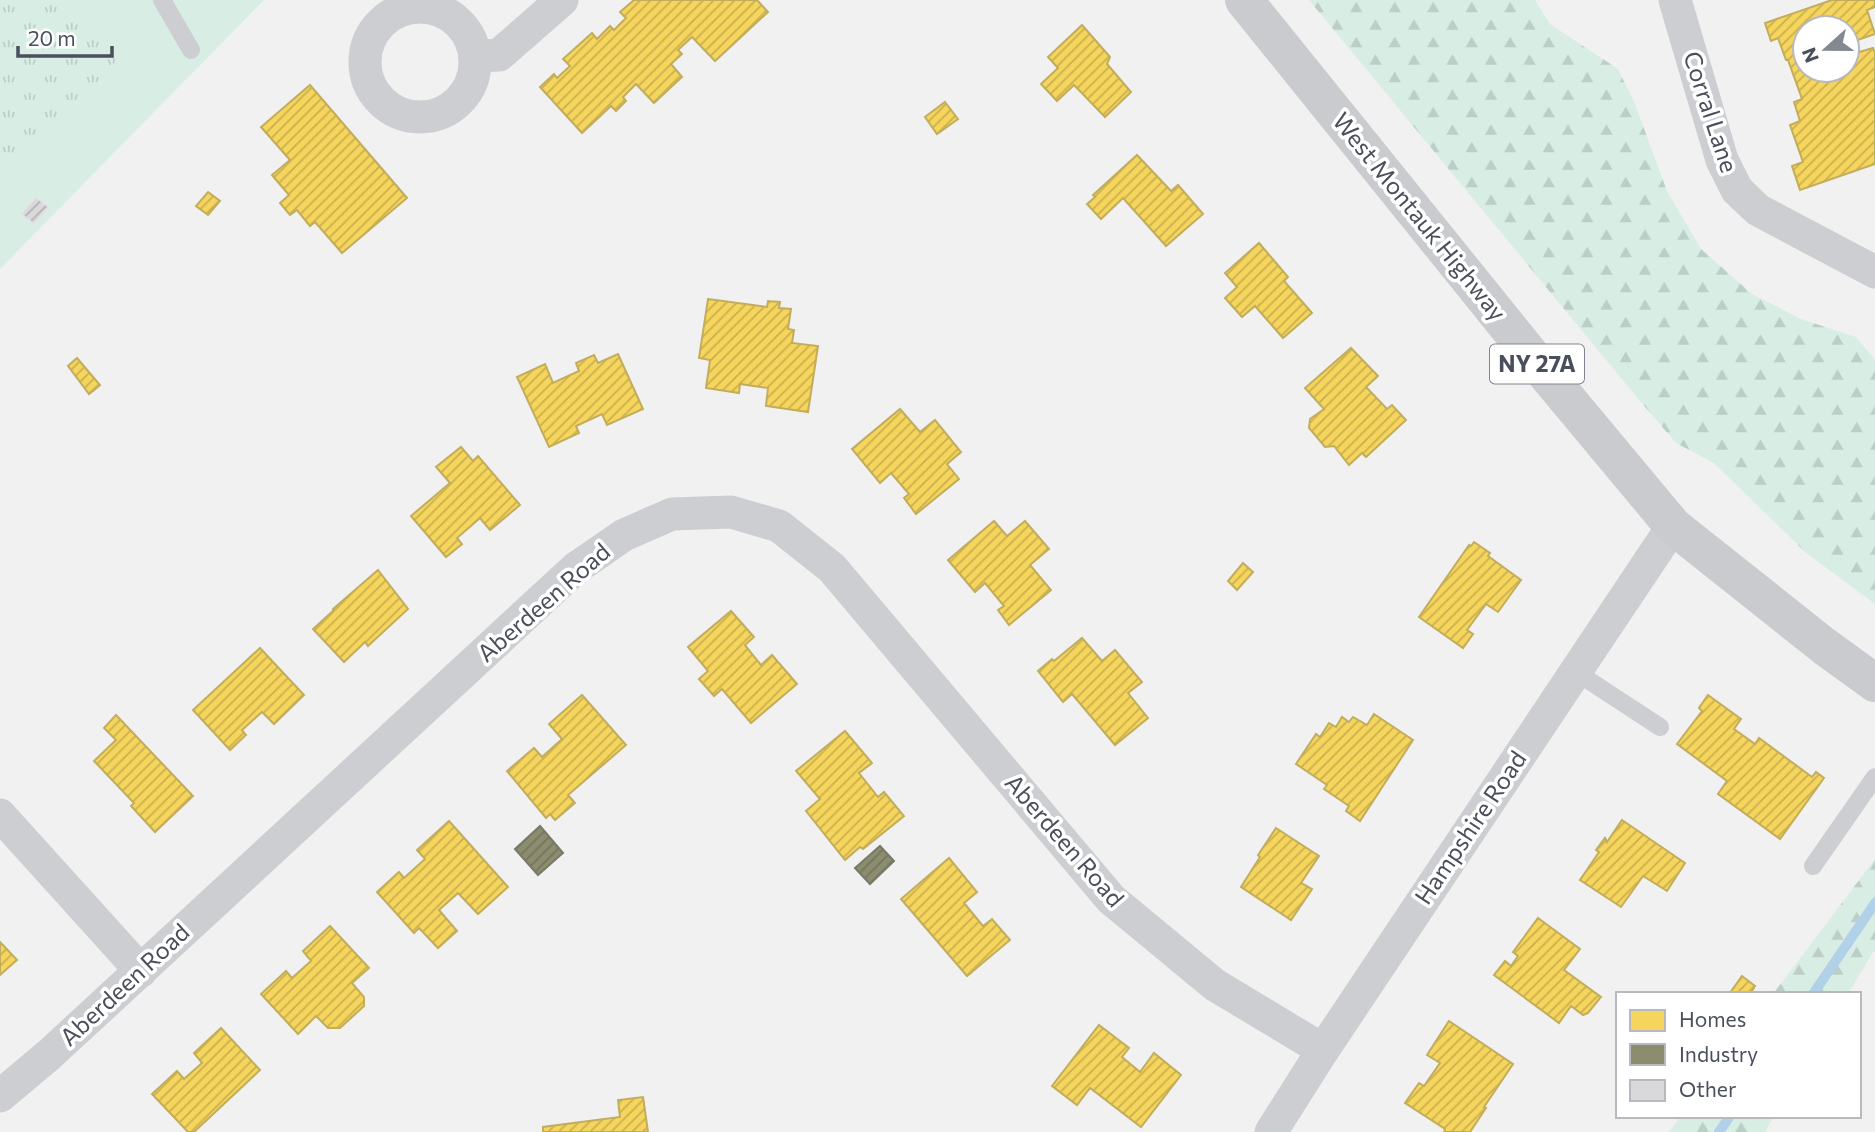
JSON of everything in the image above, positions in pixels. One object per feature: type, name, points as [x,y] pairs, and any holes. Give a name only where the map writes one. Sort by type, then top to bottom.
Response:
[{"type":"main road","name":"West Montauk Highway","points":[[1244,0],[1536,363],[1674,526],[1824,646],[1875,683]]},
{"type":"street","points":[[476,56],[499,55],[562,0]]},
{"type":"street","name":"Corral Lane","points":[[1675,0],[1722,160],[1737,190],[1758,210],[1875,272]]},
{"type":"street","name":"Aberdeen Road","points":[[0,1096],[141,971],[576,568],[624,535],[672,514],[731,512],[779,526],[832,568],[1111,900],[1215,985],[1322,1050]]},
{"type":"street","name":"Hampshire Road","points":[[1271,1132],[1322,1050],[1674,526]]},
{"type":"street","points":[[0,815],[141,971]]},
{"type":"lane","points":[[162,0],[191,50]]},
{"type":"lane","points":[[1576,672],[1660,727]]},
{"type":"lane","points":[[1813,866],[1875,777]]},
{"type":"green space","points":[[0,0],[264,0],[0,269]]},
{"type":"green space","points":[[0,0],[56,0],[119,58],[5,182],[0,177]]},
{"type":"green space","points":[[1309,0],[1535,0],[1550,24],[1618,69],[1635,104],[1667,191],[1701,249],[1752,294],[1801,319],[1856,337],[1875,360],[1875,604],[1805,552],[1714,463],[1676,443]]},
{"type":"green space","points":[[1875,859],[1875,952],[1849,992],[1775,992]]},
{"type":"green space","points":[[1680,1118],[1773,1118],[1765,1132],[1669,1132]]},
{"type":"building: Homes","points":[[634,0],[757,0],[768,12],[715,61],[692,37],[678,50],[682,54],[671,64],[682,77],[654,103],[636,84],[623,97],[626,101],[616,111],[611,106],[582,133],[540,87],[554,74],[557,78],[570,66],[563,59],[592,33],[597,39],[610,26],[614,30],[626,18],[620,12]]},
{"type":"building: Homes","points":[[1832,0],[1875,0],[1875,7],[1867,10],[1875,34],[1861,39],[1861,14],[1791,14]]},
{"type":"building: Homes","points":[[1791,14],[1791,68],[1778,38],[1771,41],[1765,23]]},
{"type":"building: Homes","points":[[1082,25],[1110,57],[1107,64],[1131,92],[1105,117],[1074,85],[1057,101],[1041,84],[1058,68],[1048,57]]},
{"type":"building: Homes","points":[[1873,48],[1875,164],[1800,190],[1792,166],[1803,162],[1790,125],[1800,121],[1794,102],[1802,99],[1797,84],[1861,84],[1861,52]]},
{"type":"building: Homes","points":[[310,85],[407,198],[342,253],[315,222],[310,226],[297,210],[290,215],[280,203],[289,195],[272,175],[290,160],[261,127]]},
{"type":"building: Homes","points":[[945,102],[958,119],[937,134],[925,117]]},
{"type":"building: Homes","points":[[1137,155],[1171,191],[1178,185],[1203,214],[1166,246],[1123,198],[1101,219],[1087,204],[1095,197],[1093,195]]},
{"type":"building: Homes","points":[[208,192],[220,201],[208,215],[196,206]]},
{"type":"building: Homes","points":[[1259,243],[1288,277],[1284,281],[1312,313],[1283,338],[1255,306],[1242,317],[1225,298],[1237,287],[1225,273]]},
{"type":"building: Homes","points":[[708,299],[767,307],[768,301],[780,302],[779,308],[791,309],[788,329],[794,330],[792,343],[818,346],[808,412],[766,406],[768,388],[740,384],[739,393],[706,388],[710,360],[699,358]]},
{"type":"building: Homes","points":[[1351,348],[1378,376],[1366,387],[1387,409],[1392,405],[1406,420],[1366,457],[1362,453],[1349,465],[1334,446],[1325,447],[1309,428],[1310,419],[1324,409],[1305,388]]},
{"type":"building: Homes","points":[[618,354],[643,409],[607,425],[602,414],[576,426],[579,433],[549,447],[517,377],[545,364],[553,383],[579,371],[576,363],[594,355],[598,363]]},
{"type":"building: Homes","points":[[77,358],[100,385],[89,394],[68,366]]},
{"type":"building: Homes","points":[[900,409],[920,432],[935,420],[961,452],[947,464],[959,479],[916,514],[904,498],[909,494],[891,473],[880,483],[852,449]]},
{"type":"building: Homes","points":[[461,447],[473,461],[478,456],[520,505],[490,530],[480,518],[457,538],[462,544],[446,557],[411,516],[450,483],[436,467]]},
{"type":"building: Homes","points":[[994,521],[1007,536],[1025,521],[1049,549],[1030,565],[1051,590],[1009,625],[998,610],[1004,606],[985,583],[975,592],[948,560]]},
{"type":"building: Homes","points":[[1474,542],[1521,580],[1498,612],[1486,604],[1467,630],[1473,634],[1463,648],[1419,617],[1469,545]]},
{"type":"building: Homes","points":[[1243,563],[1253,572],[1237,590],[1228,581]]},
{"type":"building: Homes","points":[[378,570],[408,609],[368,646],[365,642],[344,662],[313,629]]},
{"type":"building: Homes","points":[[731,611],[754,637],[745,645],[761,665],[772,655],[797,684],[751,723],[722,689],[714,696],[699,679],[708,671],[688,647]]},
{"type":"building: Homes","points":[[1082,638],[1102,661],[1115,650],[1142,682],[1128,693],[1148,718],[1115,745],[1072,694],[1063,702],[1038,671]]},
{"type":"building: Homes","points":[[260,648],[304,695],[274,724],[262,712],[242,730],[246,735],[230,750],[193,710]]},
{"type":"building: Homes","points":[[582,695],[626,745],[568,795],[575,803],[555,820],[550,814],[546,818],[507,771],[534,748],[542,757],[562,739],[549,724]]},
{"type":"building: Homes","points":[[1708,695],[1741,719],[1734,729],[1755,744],[1759,738],[1812,777],[1816,772],[1824,778],[1780,839],[1718,794],[1727,781],[1677,744],[1702,711],[1699,708]]},
{"type":"building: Homes","points":[[1374,714],[1413,740],[1360,821],[1346,811],[1349,806],[1324,789],[1327,785],[1296,764],[1316,734],[1320,737],[1329,723],[1336,727],[1342,717],[1349,722],[1353,717],[1367,725]]},
{"type":"building: Homes","points":[[116,715],[193,796],[155,832],[131,806],[134,803],[94,761],[116,740],[104,728]]},
{"type":"building: Homes","points":[[845,731],[872,763],[859,773],[878,797],[884,792],[904,816],[845,860],[806,811],[820,799],[796,771]]},
{"type":"building: Homes","points":[[1622,820],[1685,863],[1667,891],[1643,876],[1621,907],[1580,880],[1599,852],[1596,850],[1605,838],[1607,842]]},
{"type":"building: Homes","points":[[449,821],[508,887],[478,914],[458,893],[439,910],[457,931],[438,948],[419,928],[414,933],[377,892],[399,872],[404,878],[425,859],[417,850]]},
{"type":"building: Homes","points":[[1276,828],[1319,856],[1301,883],[1312,889],[1291,920],[1241,887]]},
{"type":"building: Homes","points":[[949,858],[977,892],[964,903],[983,926],[992,919],[1010,940],[967,976],[901,899]]},
{"type":"building: Homes","points":[[1538,918],[1580,949],[1564,970],[1601,997],[1588,1013],[1583,1015],[1571,1006],[1559,1023],[1494,975],[1505,961],[1511,966],[1518,956],[1513,952]]},
{"type":"building: Homes","points":[[330,926],[369,968],[352,983],[364,997],[364,1006],[340,1028],[328,1028],[316,1016],[298,1034],[261,994],[286,971],[292,978],[311,961],[303,951]]},
{"type":"building: Homes","points":[[0,942],[17,960],[0,975]]},
{"type":"building: Homes","points":[[1742,976],[1755,986],[1751,992],[1731,992]]},
{"type":"building: Homes","points":[[1449,1021],[1513,1064],[1470,1132],[1444,1132],[1445,1129],[1405,1103],[1419,1083],[1424,1086],[1440,1063],[1427,1055]]},
{"type":"building: Homes","points":[[1099,1025],[1129,1048],[1122,1057],[1140,1072],[1154,1053],[1181,1075],[1141,1127],[1090,1088],[1077,1105],[1052,1086]]},
{"type":"building: Homes","points":[[221,1028],[260,1070],[194,1132],[188,1132],[152,1094],[177,1071],[184,1079],[202,1063],[194,1053]]},
{"type":"building: Homes","points":[[643,1097],[648,1132],[543,1132],[543,1127],[620,1117],[618,1100]]},
{"type":"building: Industry","points":[[540,826],[563,853],[538,875],[515,849]]},
{"type":"building: Industry","points":[[880,846],[894,861],[870,884],[855,868]]},
{"type":"building: Other","points":[[36,197],[49,207],[34,224],[21,214]]},
{"type":"waterway","points":[[1814,992],[1875,903]]},
{"type":"waterway","points":[[1719,1132],[1729,1118]]}]
